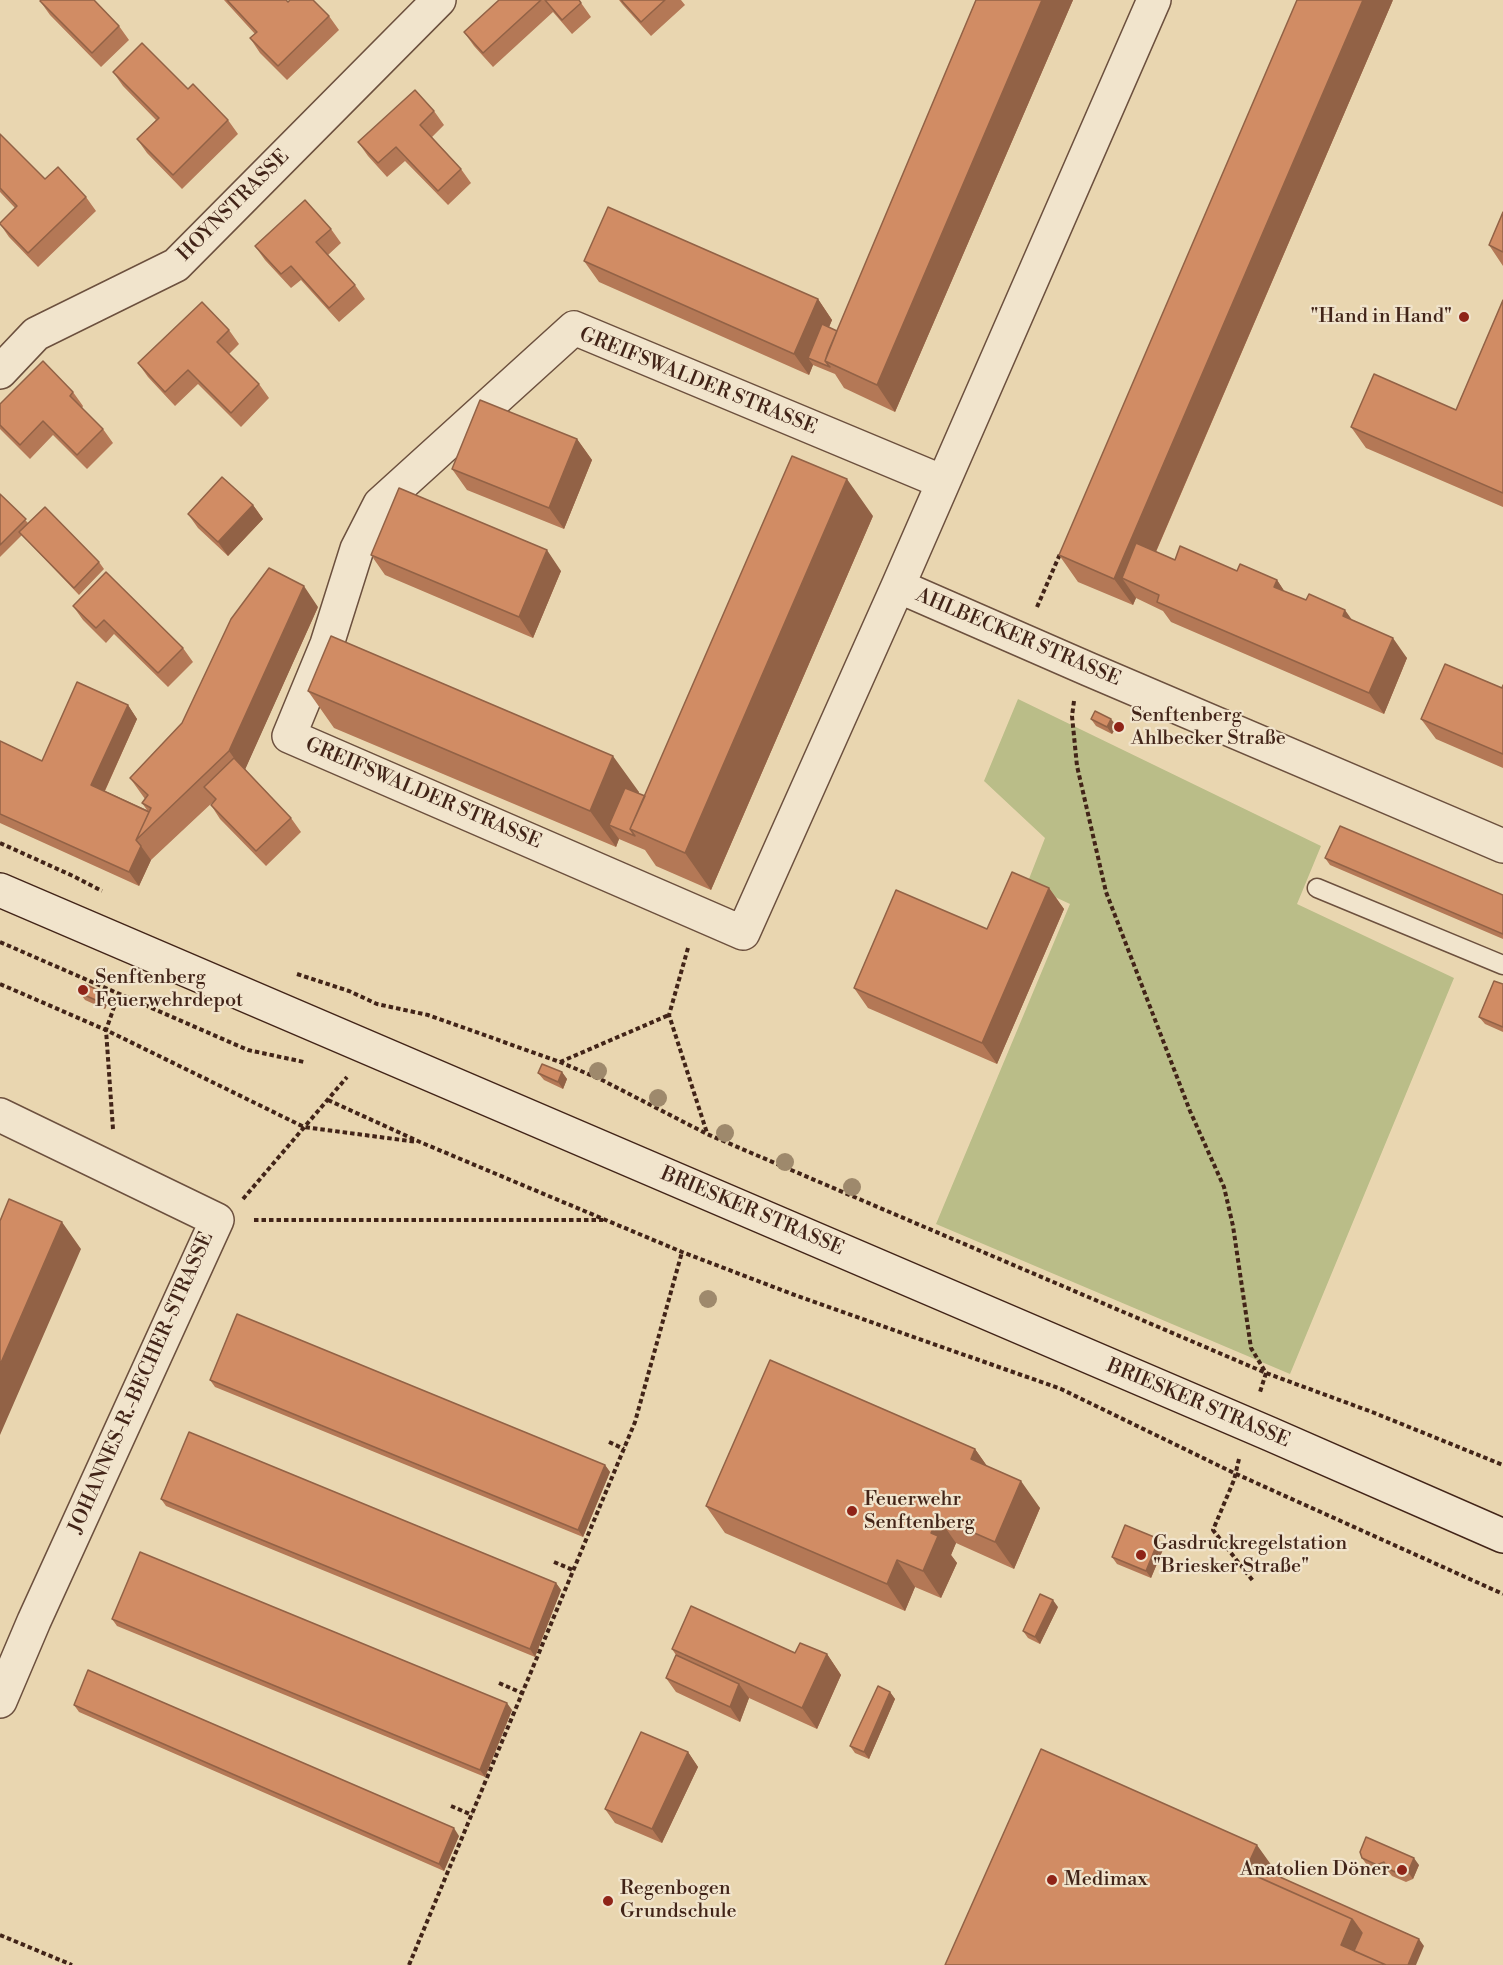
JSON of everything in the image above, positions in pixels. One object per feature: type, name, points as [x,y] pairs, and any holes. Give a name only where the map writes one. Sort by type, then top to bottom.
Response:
[{"type":"street","name":"HOYNSTRASSE","points":[[0,372],[36,334],[176,265],[439,0]]},
{"type":"street","name":"GREIFSWALDER STRASSE","points":[[943,482],[574,328],[380,504],[357,549],[327,644],[289,736],[743,933],[898,586],[1154,0]]},
{"type":"street","name":"AHLBECKER STRASSE","points":[[898,586],[1503,846]]},
{"type":"street","name":"BRIESKER STRASSE","points":[[0,890],[1503,1536]]},
{"type":"street","name":"JOHANNES-R.-BECHER-STRASSE","points":[[0,1115],[217,1220],[34,1621],[0,1701]]},
{"type":"lane","points":[[1317,888],[1503,965]]},
{"type":"path","points":[[1023,639],[1061,553]]},
{"type":"path","points":[[1088,669],[1073,703],[1072,716],[1077,766],[1106,892],[1190,1111],[1224,1187],[1233,1226],[1251,1348],[1266,1372]]},
{"type":"path","points":[[0,843],[104,892]]},
{"type":"path","points":[[698,912],[669,1015],[707,1134]]},
{"type":"path","points":[[0,942],[248,1050],[305,1063]]},
{"type":"path","points":[[289,972],[349,991],[376,1004],[428,1015],[560,1062],[602,1080],[707,1134],[1266,1372],[1503,1465]]},
{"type":"path","points":[[0,984],[106,1030],[304,1127],[420,1142]]},
{"type":"path","points":[[117,1171],[106,1030],[119,993]]},
{"type":"path","points":[[560,1062],[669,1015]]},
{"type":"path","points":[[217,1220],[248,1194],[346,1080],[337,1075]]},
{"type":"path","points":[[328,1100],[420,1142],[682,1252],[792,1294],[1061,1389],[1234,1473],[1503,1594]]},
{"type":"path","points":[[217,1220],[607,1220]]},
{"type":"path","points":[[410,1965],[635,1422],[682,1252]]},
{"type":"path","points":[[609,1442],[624,1449]]},
{"type":"path","points":[[1234,1473],[1234,1480],[1213,1530],[1253,1581]]},
{"type":"path","points":[[554,1562],[573,1570]]},
{"type":"path","points":[[499,1683],[522,1693]]},
{"type":"path","points":[[451,1806],[472,1815]]},
{"type":"path","points":[[0,1935],[72,1965]]},
{"type":"green space","points":[[1018,699],[1321,846],[1297,904],[1454,978],[1290,1374],[936,1224],[1070,904],[1027,884],[1045,838],[984,781]]},
{"type":"building","points":[[41,0],[94,0],[119,26],[92,53]]},
{"type":"building","points":[[227,0],[286,0],[288,2],[290,0],[313,0],[329,16],[278,66],[250,38],[257,32]]},
{"type":"building","points":[[499,0],[541,0],[483,53],[464,32]]},
{"type":"building","points":[[545,0],[579,0],[581,3],[562,20]]},
{"type":"building","points":[[621,0],[665,0],[641,22]]},
{"type":"building","points":[[976,0],[1042,0],[877,385],[825,361]]},
{"type":"building","points":[[1297,0],[1363,0],[1114,579],[1059,555]]},
{"type":"building","points":[[142,43],[188,89],[193,84],[228,120],[173,175],[137,139],[159,118],[113,72]]},
{"type":"building","points":[[415,90],[434,111],[420,125],[461,169],[438,191],[396,147],[378,163],[358,142]]},
{"type":"building","points":[[0,134],[45,179],[58,167],[86,197],[28,253],[0,224],[17,206],[0,188]]},
{"type":"building","points":[[305,200],[331,229],[316,242],[355,285],[329,308],[291,266],[281,274],[255,246]]},
{"type":"building","points":[[608,207],[818,299],[794,354],[584,261]]},
{"type":"building","points":[[1503,212],[1503,252],[1489,245]]},
{"type":"building","points":[[1503,300],[1503,493],[1351,427],[1374,374],[1456,410]]},
{"type":"building","points":[[202,302],[229,330],[217,342],[259,384],[231,413],[188,370],[165,392],[138,363]]},
{"type":"building","points":[[822,324],[837,331],[825,361],[830,367],[808,358]]},
{"type":"building","points":[[43,361],[73,392],[70,396],[103,429],[77,455],[43,421],[20,445],[0,425],[0,404]]},
{"type":"building","points":[[480,400],[577,439],[549,508],[452,469]]},
{"type":"building","points":[[792,456],[847,479],[685,853],[630,829]]},
{"type":"building","points":[[222,477],[253,505],[218,542],[188,514]]},
{"type":"building","points":[[399,488],[547,550],[519,617],[371,555]]},
{"type":"building","points":[[0,494],[26,519],[0,545]]},
{"type":"building","points":[[45,507],[99,562],[74,588],[19,532]]},
{"type":"building","points":[[1136,543],[1175,560],[1180,546],[1237,571],[1240,564],[1277,580],[1274,587],[1306,600],[1309,594],[1345,610],[1343,616],[1393,638],[1369,693],[1157,602],[1159,595],[1122,578]]},
{"type":"building","points":[[269,568],[304,586],[229,751],[136,840],[151,808],[142,803],[148,795],[130,778],[182,723],[231,619]]},
{"type":"building","points":[[106,572],[183,648],[158,673],[104,620],[96,628],[73,606]]},
{"type":"building","points":[[331,636],[613,756],[590,811],[308,691]]},
{"type":"building","points":[[1445,664],[1502,688],[1503,685],[1503,754],[1421,719]]},
{"type":"building","points":[[77,682],[128,705],[91,785],[149,812],[136,840],[141,846],[129,872],[0,814],[0,741],[42,761]]},
{"type":"building","points":[[1095,711],[1111,719],[1107,727],[1091,719]]},
{"type":"building","points":[[234,758],[291,818],[256,851],[211,805],[216,799],[204,787]]},
{"type":"building","points":[[625,788],[645,796],[630,829],[635,836],[609,825]]},
{"type":"building","points":[[1340,826],[1503,895],[1503,934],[1325,858]]},
{"type":"building","points":[[1012,872],[1049,888],[982,1043],[854,988],[896,890],[987,929]]},
{"type":"building","points":[[1494,981],[1503,984],[1503,1027],[1479,1017]]},
{"type":"building","points":[[85,984],[104,993],[100,1002],[80,993]]},
{"type":"building","points":[[542,1064],[562,1072],[558,1082],[538,1073]]},
{"type":"building","points":[[9,1199],[62,1222],[0,1365],[0,1221]]},
{"type":"building","points":[[237,1314],[605,1465],[578,1530],[210,1380]]},
{"type":"building","points":[[770,1360],[975,1449],[971,1459],[1021,1481],[995,1542],[938,1517],[931,1533],[938,1536],[923,1571],[897,1560],[887,1584],[706,1506]]},
{"type":"building","points":[[189,1432],[556,1583],[530,1649],[161,1499]]},
{"type":"building","name":"Gasdruckregelstation \"Briesker Straße\"","points":[[1125,1525],[1159,1539],[1146,1571],[1112,1557]]},
{"type":"building","points":[[140,1552],[507,1703],[480,1770],[112,1619]]},
{"type":"building","points":[[1040,1594],[1053,1600],[1035,1637],[1023,1631]]},
{"type":"building","points":[[691,1606],[795,1653],[800,1643],[827,1654],[802,1708],[672,1649]]},
{"type":"building","points":[[676,1655],[739,1684],[730,1707],[666,1678]]},
{"type":"building","points":[[88,1670],[454,1828],[439,1864],[74,1705]]},
{"type":"building","points":[[878,1686],[890,1692],[864,1752],[850,1746]]},
{"type":"building","points":[[641,1732],[688,1752],[652,1829],[605,1809]]},
{"type":"building","points":[[1041,1749],[1257,1845],[1245,1871],[1352,1919],[1341,1945],[1386,1965],[945,1965]]},
{"type":"building","points":[[1366,1837],[1414,1858],[1408,1872],[1401,1875],[1387,1868],[1384,1862],[1377,1865],[1362,1858],[1360,1852]]},
{"type":"building","points":[[1262,1869],[1419,1939],[1408,1965],[1386,1965],[1354,1951],[1362,1933],[1352,1919],[1258,1877]]},
{"type":"place","name":"\"Hand in Hand\"","points":[[1464,317]]},
{"type":"place","name":"Senftenberg Ahlbecker Straße","points":[[1119,727]]},
{"type":"place","name":"Senftenberg Feuerwehrdepot","points":[[83,990]]},
{"type":"place","name":"Feuerwehr Senftenberg","points":[[852,1511]]},
{"type":"place","name":"Gasdruckregelstation \"Briesker Straße\"","points":[[1141,1555]]},
{"type":"place","name":"Anatolien Döner","points":[[1402,1870]]},
{"type":"place","name":"Medimax","points":[[1052,1880]]},
{"type":"place","name":"Regenbogen Grundschule","points":[[608,1901]]}]
